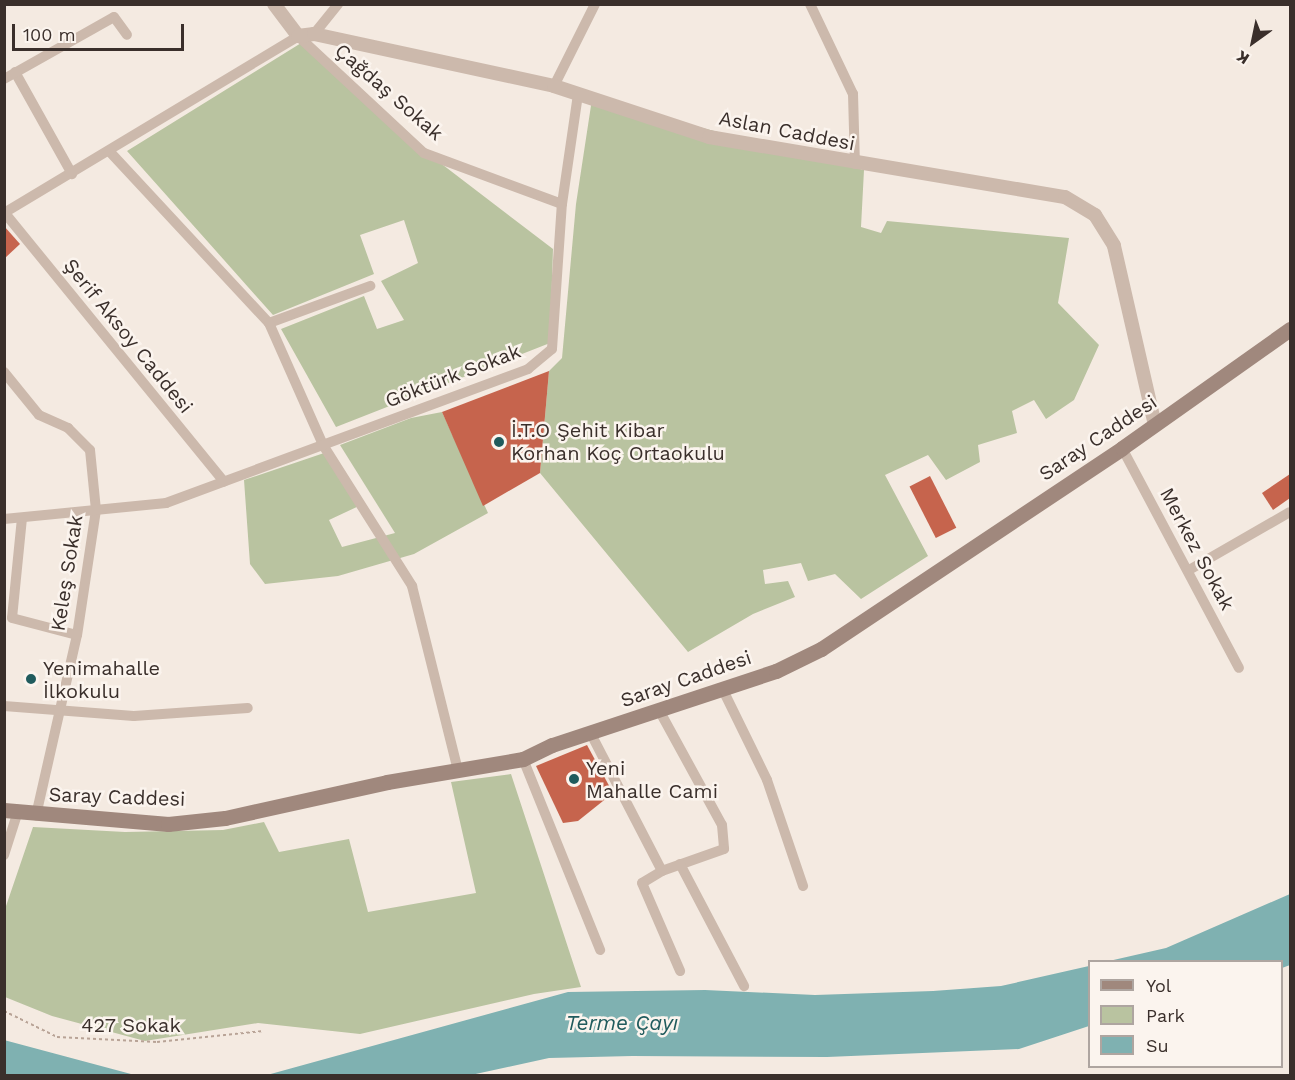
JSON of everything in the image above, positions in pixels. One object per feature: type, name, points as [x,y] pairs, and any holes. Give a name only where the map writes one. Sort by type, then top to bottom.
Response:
[{"type":"main road","name":"Saray Caddesi","points":[[11,811],[36,815],[168,824],[225,818],[523,759],[776,671],[821,650],[1122,448],[1290,329]]},
{"type":"street","points":[[5,212],[110,152],[298,36],[274,4]]},
{"type":"street","points":[[314,34],[338,4]]},
{"type":"street","points":[[554,86],[595,4]]},
{"type":"street","points":[[810,4],[853,94],[855,164]]},
{"type":"street","points":[[4,79],[114,17],[127,35]]},
{"type":"street","name":"Aslan Caddesi","points":[[298,36],[314,34],[554,86],[710,137],[855,164],[1065,197],[1095,215],[1114,246],[1155,425]]},
{"type":"street","name":"Çağdaş Sokak","points":[[298,36],[424,153],[562,204]]},
{"type":"street","points":[[15,72],[72,174]]},
{"type":"street","name":"Göktürk Sokak","points":[[4,519],[166,503],[528,369],[552,349],[562,204],[578,94]]},
{"type":"street","points":[[110,152],[269,323],[323,445],[412,586],[458,771]]},
{"type":"street","name":"Şerif Aksoy Caddesi","points":[[5,212],[224,482]]},
{"type":"street","points":[[269,323],[370,286]]},
{"type":"street","name":"Keleş Sokak","points":[[4,372],[39,415],[68,428],[90,450],[96,510],[77,635],[36,815]]},
{"type":"street","name":"Merkez Sokak","points":[[1122,448],[1189,570],[1239,668]]},
{"type":"street","points":[[1189,570],[1290,512]]},
{"type":"street","points":[[22,518],[12,618],[77,635]]},
{"type":"street","points":[[722,688],[767,780],[802,886]]},
{"type":"street","points":[[4,706],[134,716],[248,708]]},
{"type":"street","points":[[659,710],[722,825],[724,849],[662,871],[642,883],[680,971]]},
{"type":"street","points":[[591,734],[662,871]]},
{"type":"street","points":[[523,759],[600,950]]},
{"type":"street","points":[[4,855],[11,811]]},
{"type":"street","points":[[680,864],[744,986]]},
{"type":"path","name":"427 Sokak","points":[[4,1011],[57,1037],[157,1042],[263,1031]]},
{"type":"green space","points":[[306,40],[426,152],[553,249],[550,343],[336,427],[281,329],[364,296],[377,329],[404,320],[381,281],[418,263],[404,220],[360,235],[374,274],[273,315],[127,151]]},
{"type":"green space","points":[[592,99],[864,170],[861,227],[881,233],[887,221],[1069,238],[1058,303],[1099,345],[1074,400],[1046,419],[1034,400],[1012,411],[1017,433],[978,445],[980,462],[946,480],[928,455],[885,475],[928,556],[861,599],[835,574],[808,581],[801,563],[763,570],[765,584],[788,581],[795,597],[753,614],[688,652],[540,473],[549,371],[562,358],[576,204]]},
{"type":"green space","points":[[442,412],[488,513],[414,554],[338,576],[265,584],[250,564],[244,480],[327,452],[361,505],[329,520],[342,547],[395,533],[340,445],[411,418]]},
{"type":"green space","points":[[511,774],[581,987],[534,994],[360,1034],[258,1023],[145,1041],[52,1016],[5,997],[5,909],[33,827],[125,832],[223,830],[264,822],[279,852],[349,839],[368,912],[476,893],[451,782]]},
{"type":"water","points":[[1290,894],[1290,965],[1283,968],[1283,960],[1113,960],[1166,948]]},
{"type":"water","name":"Terme Çayı","points":[[1088,966],[1088,1026],[1019,1049],[827,1057],[549,1058],[471,1075],[267,1075],[568,992],[705,990],[815,995],[1001,986]]},
{"type":"water","points":[[4,1040],[131,1074],[152,1075],[5,1075]]},
{"type":"building","points":[[4,226],[20,244],[4,259]]},
{"type":"building","name":"İ.T.O Şehit Kibar Korhan Koç Ortaokulu","points":[[549,371],[540,473],[483,506],[442,412]]},
{"type":"building","points":[[1290,474],[1290,498],[1273,510],[1262,493]]},
{"type":"building","points":[[930,476],[956,528],[936,538],[910,486]]},
{"type":"building","name":"Yeni Mahalle Cami","points":[[587,745],[613,793],[578,821],[563,823],[536,766]]},
{"type":"place","name":"İ.T.O Şehit Kibar Korhan Koç Ortaokulu","points":[[499,442]]},
{"type":"place","name":"Yenimahalle İlkokulu","points":[[31,679]]},
{"type":"place","name":"Yeni Mahalle Cami","points":[[574,779]]}]
